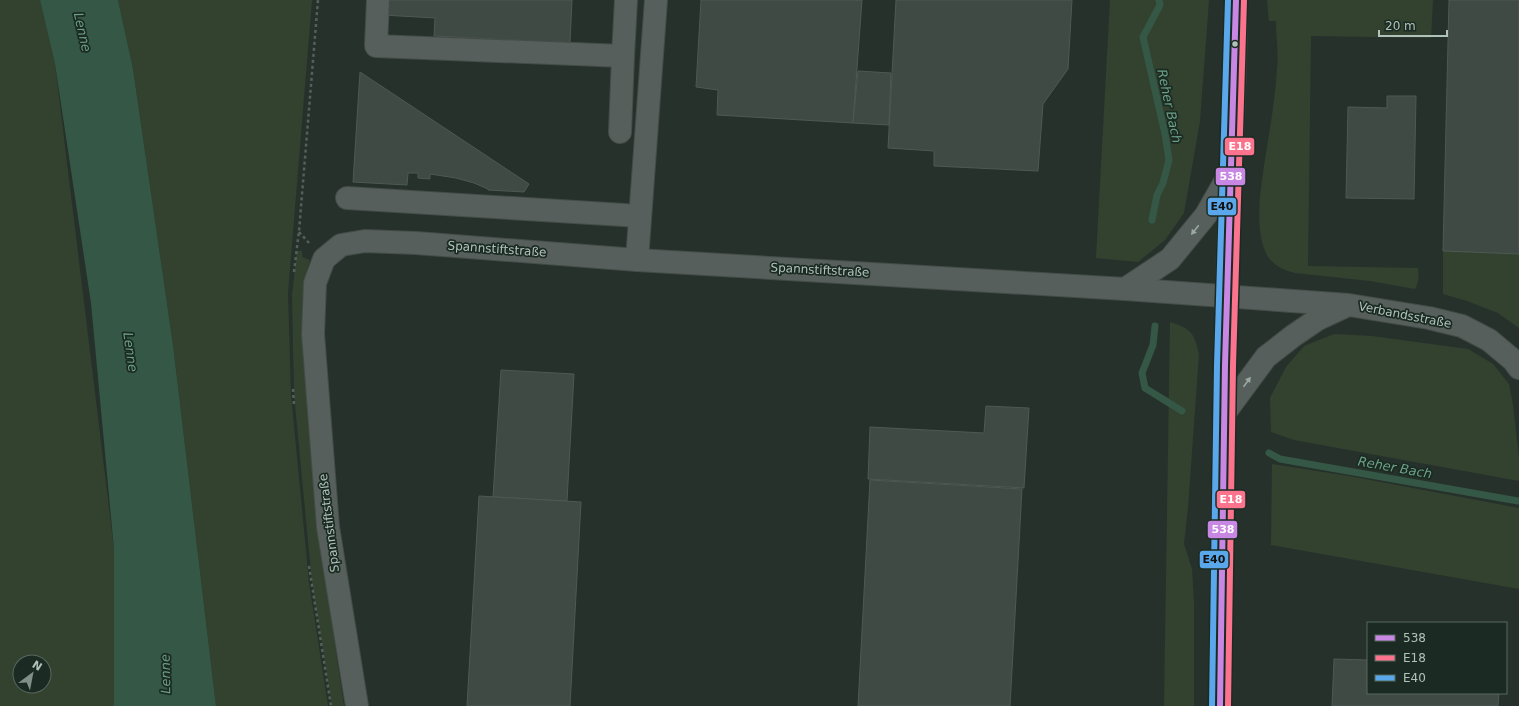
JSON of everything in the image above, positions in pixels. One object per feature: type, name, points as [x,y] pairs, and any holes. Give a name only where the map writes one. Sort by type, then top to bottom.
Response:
[{"type":"main road","points":[[1220,706],[1224,414],[1230,173],[1236,44],[1236,0]]},
{"type":"street","points":[[378,0],[376,46],[623,56]]},
{"type":"street","points":[[620,132],[626,0]]},
{"type":"street","points":[[637,260],[656,0]]},
{"type":"street","points":[[1125,289],[1170,259],[1206,215],[1230,173]]},
{"type":"street","points":[[347,198],[640,216]]},
{"type":"street","name":"Spannstiftstraße","points":[[356,706],[328,527],[313,342],[315,283],[324,259],[341,245],[365,241],[416,243],[637,260],[1125,289],[1349,305]]},
{"type":"street","name":"Verbandsstraße","points":[[1224,414],[1266,357],[1318,319],[1349,305],[1429,318],[1462,326],[1489,340],[1519,368]]},
{"type":"shaded area","points":[[0,0],[40,0],[55,64],[114,549],[114,706],[0,706]]},
{"type":"shaded area","points":[[118,0],[312,0],[288,293],[291,395],[309,583],[328,706],[216,706],[173,345],[133,69]]},
{"type":"shaded area","points":[[1110,0],[1209,0],[1200,121],[1184,213],[1165,240],[1138,262],[1096,258]]},
{"type":"shaded area","points":[[1267,0],[1433,0],[1431,38],[1311,36],[1308,266],[1418,268],[1419,274],[1415,289],[1370,281],[1295,273],[1277,266],[1267,256],[1260,230],[1259,209],[1262,177],[1275,94],[1278,57],[1276,21],[1269,21]]},
{"type":"shaded area","points":[[297,251],[302,251],[302,257],[310,260],[303,290],[302,321],[312,465],[321,545],[344,706],[332,706],[312,582],[294,394],[292,295]]},
{"type":"shaded area","points":[[1443,251],[1519,254],[1519,328],[1498,313],[1467,301],[1443,294]]},
{"type":"shaded area","points":[[1170,322],[1183,327],[1191,333],[1199,354],[1184,544],[1192,569],[1194,604],[1194,706],[1164,706]]},
{"type":"shaded area","points":[[1334,334],[1372,336],[1468,349],[1493,364],[1509,384],[1519,458],[1519,481],[1294,440],[1271,432],[1270,398],[1286,367],[1304,346]]},
{"type":"shaded area","points":[[1272,464],[1349,476],[1519,508],[1519,589],[1271,545]]},
{"type":"water","name":"Lenne","points":[[40,0],[118,0],[133,69],[173,345],[216,706],[114,706],[114,549],[91,303],[55,64]]},
{"type":"building","points":[[383,0],[572,0],[570,43],[434,36],[435,18],[382,15]]},
{"type":"building","points":[[701,0],[862,0],[853,123],[717,115],[718,90],[696,87]]},
{"type":"building","points":[[896,0],[1072,0],[1068,69],[1043,104],[1038,171],[934,166],[934,151],[888,148]]},
{"type":"building","points":[[1449,0],[1519,0],[1519,254],[1443,251]]},
{"type":"building","points":[[858,71],[891,73],[889,125],[853,123]]},
{"type":"building","points":[[360,72],[529,184],[524,192],[488,190],[474,183],[456,178],[430,174],[430,179],[418,178],[418,173],[408,173],[407,185],[353,182]]},
{"type":"building","points":[[1387,96],[1416,96],[1414,199],[1346,198],[1348,107],[1387,108]]},
{"type":"building","points":[[501,370],[574,374],[567,501],[493,497]]},
{"type":"building","points":[[986,406],[1029,408],[1024,488],[868,479],[870,427],[984,433]]},
{"type":"building","points":[[870,480],[1022,489],[1010,706],[858,706]]},
{"type":"building","points":[[479,496],[581,502],[570,706],[467,706]]},
{"type":"building","points":[[1334,659],[1367,660],[1367,694],[1499,694],[1498,706],[1332,706]]},
{"type":"waterway","name":"Reher Bach","points":[[1152,220],[1157,195],[1163,183],[1169,160],[1165,134],[1143,37],[1160,5],[1159,0]]},
{"type":"waterway","name":"Reher Bach","points":[[1155,326],[1153,345],[1142,373],[1145,388],[1182,411]]},
{"type":"waterway","name":"Reher Bach","points":[[1269,453],[1280,459],[1518,501]]},
{"type":"transit line","name":"E40","points":[[1212,706],[1217,365],[1228,0]]},
{"type":"transit line","name":"538","points":[[1220,706],[1225,365],[1236,0]]},
{"type":"transit line","name":"E18","points":[[1228,706],[1233,366],[1244,0]]}]
